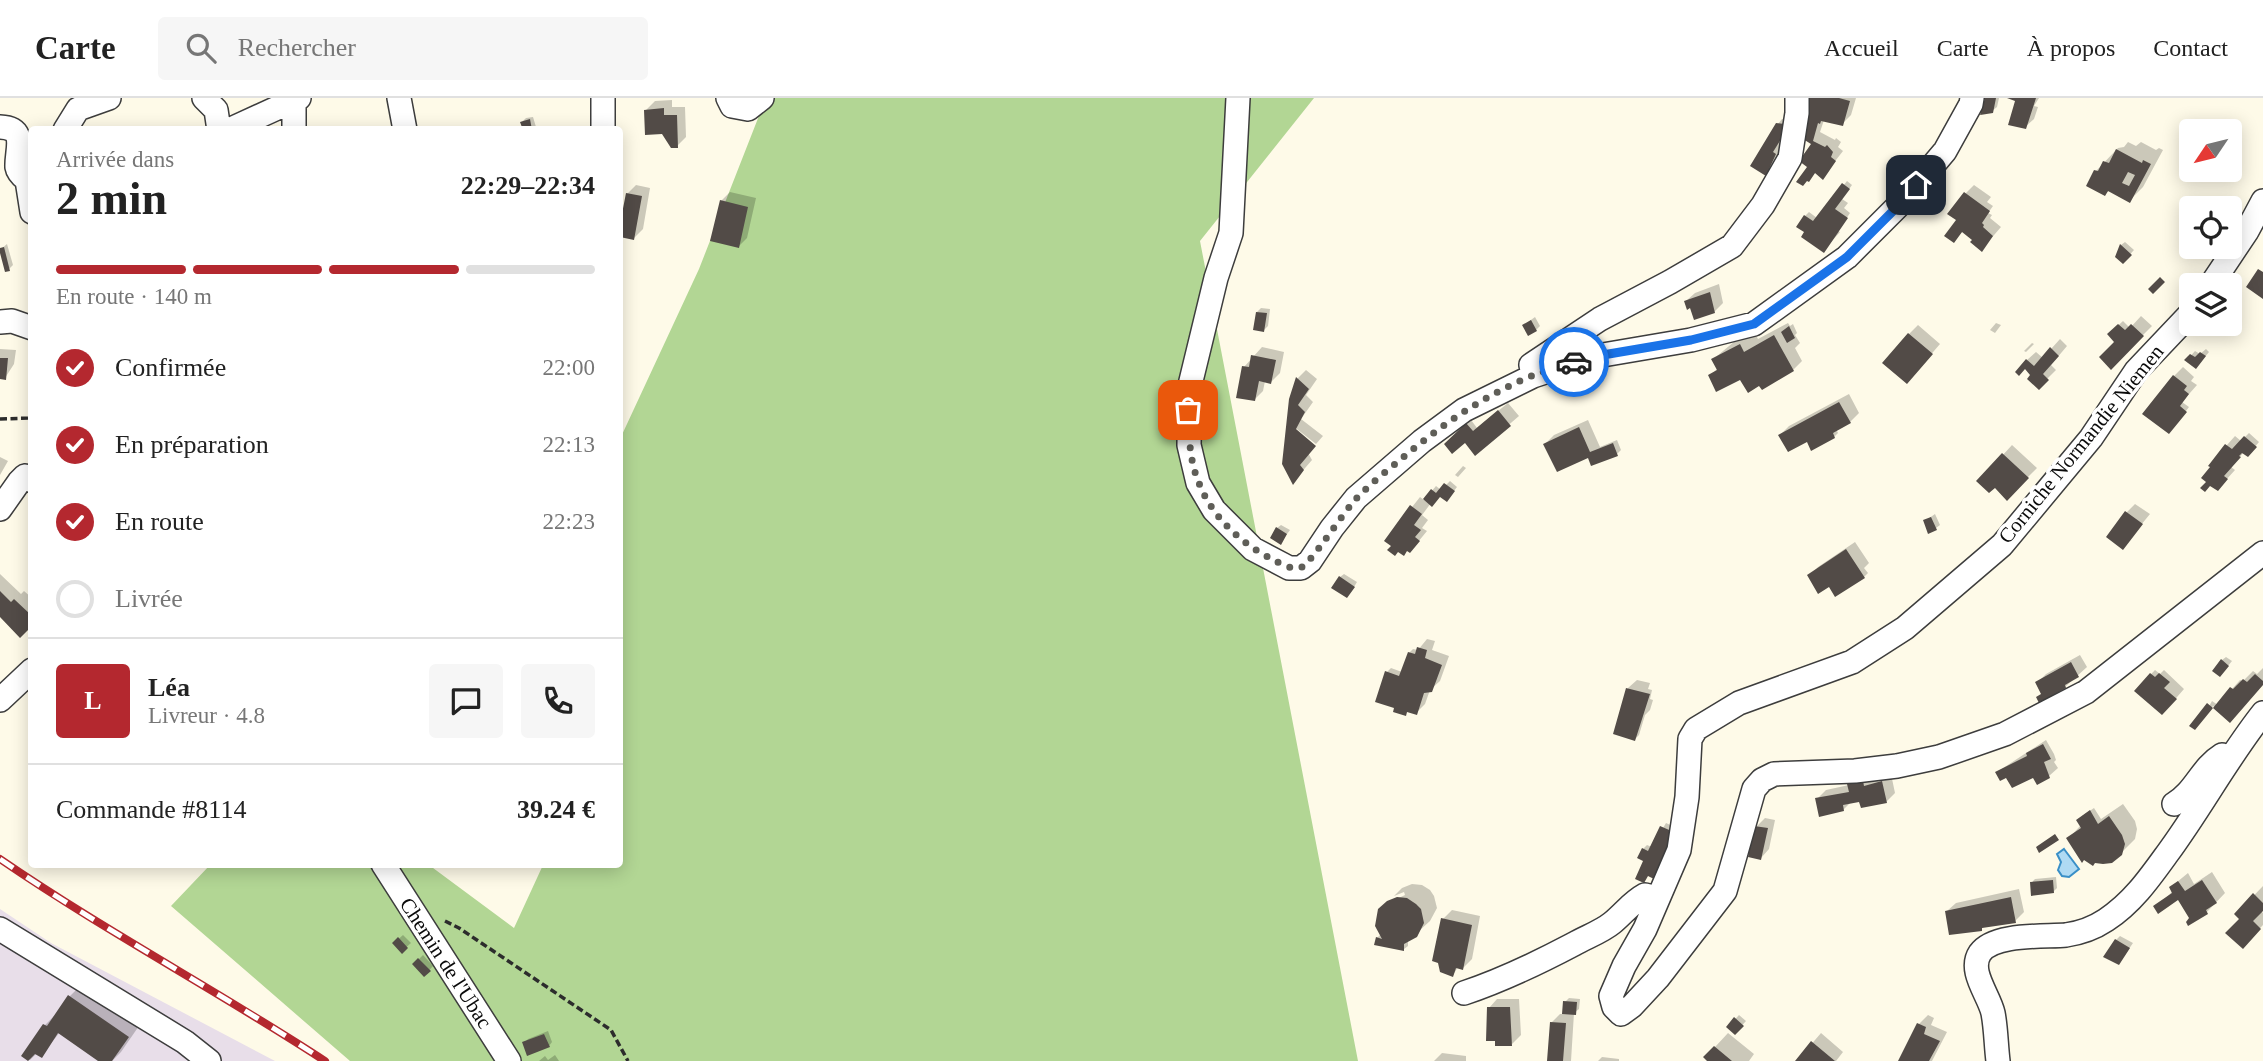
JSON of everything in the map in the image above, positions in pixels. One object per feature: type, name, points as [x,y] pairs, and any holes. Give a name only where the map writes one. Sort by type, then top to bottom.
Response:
[{"type":"street","points":[[67,126],[78,109],[109,98]]},
{"type":"street","points":[[204,98],[216,110],[218,126]]},
{"type":"street","points":[[399,98],[404,126]]},
{"type":"street","points":[[603,98],[603,126]]},
{"type":"street","points":[[729,98],[732,106],[748,109],[762,98]]},
{"type":"street","points":[[1238,98],[1231,233],[1216,278],[1190,385],[1189,445],[1198,483],[1214,510],[1234,533],[1253,549],[1289,568],[1301,568],[1311,561],[1356,498],[1465,410],[1533,376],[1591,357],[1691,340],[1754,324],[1847,257],[1902,202],[1944,150],[1972,98]]},
{"type":"street","points":[[1533,376],[1531,365],[1600,319],[1732,246],[1763,205],[1790,158],[1797,98]]},
{"type":"street","points":[[238,126],[297,99]]},
{"type":"street","points":[[294,126],[297,99]]},
{"type":"street","points":[[0,127],[14,131],[20,140],[17,167],[20,175],[28,180]]},
{"type":"street","points":[[2219,273],[2263,201]]},
{"type":"street","points":[[0,322],[12,321],[28,327]]},
{"type":"street","name":"Corniche Normandie Niemen","points":[[2179,326],[2136,371],[2091,438],[2002,545],[1905,628],[1852,662],[1739,703],[1696,729],[1690,739],[1687,797],[1679,850],[1645,929],[1611,996],[1614,1007],[1621,1014],[1632,1006],[1658,978],[1725,891],[1754,789],[1762,780],[1774,774],[1855,771],[1897,766],[1938,757],[2005,734],[2086,692],[2263,553]]},
{"type":"street","points":[[0,509],[19,482],[25,477],[28,479]]},
{"type":"street","points":[[0,699],[28,674]]},
{"type":"street","points":[[1998,1061],[1993,1013],[1979,978],[1976,961],[1981,950],[2025,936],[2066,935],[2085,931],[2124,906],[2141,890],[2197,813],[2233,754],[2263,713]]},
{"type":"street","points":[[2174,804],[2185,798],[2208,765],[2226,752],[2233,754]]},
{"type":"street","name":"Chemin de l'Ubac","points":[[386,868],[509,1061]]},
{"type":"street","points":[[1464,993],[1539,963],[1595,933],[1612,923],[1633,902],[1645,895],[1657,898]]},
{"type":"street","points":[[0,929],[190,1052],[209,1061]]},
{"type":"path","points":[[0,419],[28,418]]},
{"type":"path","points":[[439,918],[459,928],[611,1030],[628,1061]]},
{"type":"shaded area","points":[[0,909],[51,943],[275,1061],[0,1061]]},
{"type":"green space","points":[[766,98],[1314,98],[1200,241],[1358,1061],[350,1061],[171,906],[207,868],[433,868],[514,928],[542,868],[623,868],[623,433],[699,269]]},
{"type":"water","points":[[2064,849],[2079,869],[2069,877],[2062,876],[2058,870],[2061,862],[2057,854]]},
{"type":"building","points":[[1809,98],[1839,98],[1850,101],[1843,126],[1821,121],[1818,123],[1813,141],[1825,147],[1827,145],[1833,152],[1831,157],[1836,161],[1823,180],[1815,173],[1803,186],[1796,182],[1807,167],[1799,161],[1811,144],[1795,134]]},
{"type":"building","points":[[1985,98],[1996,98],[1993,113],[1980,115]]},
{"type":"building","points":[[2007,98],[2036,98],[2026,129],[2008,125],[2015,101]]},
{"type":"building","points":[[664,108],[664,115],[677,115],[678,148],[671,148],[662,134],[645,135],[644,110]]},
{"type":"building","points":[[530,119],[531,126],[522,126],[520,122]]},
{"type":"building","points":[[1776,123],[1785,124],[1766,176],[1750,166]]},
{"type":"building","points":[[2116,149],[2142,163],[2143,160],[2151,164],[2130,203],[2108,191],[2105,196],[2086,186],[2094,170],[2098,171],[2103,161],[2109,163]],"holes":[[[2128,172],[2135,175],[2129,186],[2122,183]]]},
{"type":"building","points":[[1842,183],[1850,189],[1835,209],[1848,218],[1824,253],[1801,237],[1804,232],[1796,227],[1804,215],[1813,221]]},
{"type":"building","points":[[1964,192],[1990,211],[1982,223],[1993,236],[1982,252],[1962,232],[1954,243],[1944,236],[1956,220],[1947,214]]},
{"type":"building","points":[[626,193],[642,196],[634,240],[623,238]]},
{"type":"building","points":[[720,200],[748,207],[739,248],[710,241]]},
{"type":"building","points":[[2120,244],[2132,255],[2123,264],[2115,257]]},
{"type":"building","points":[[4,247],[10,271],[5,272],[0,253],[0,248]]},
{"type":"building","points":[[2258,269],[2263,272],[2263,299],[2246,287]]},
{"type":"building","points":[[2160,277],[2165,282],[2153,294],[2148,289]]},
{"type":"building","points":[[1710,292],[1715,313],[1694,320],[1684,301]]},
{"type":"building","points":[[1256,312],[1267,313],[1264,332],[1253,330]]},
{"type":"building","points":[[1531,320],[1537,331],[1528,336],[1522,325]]},
{"type":"building","points":[[2118,324],[2125,330],[2131,324],[2144,336],[2111,370],[2099,357],[2114,342],[2107,334]]},
{"type":"building","points":[[1789,326],[1795,338],[1787,343],[1781,332]]},
{"type":"building","points":[[1908,333],[1933,354],[1907,384],[1882,363]]},
{"type":"building","points":[[1774,335],[1794,371],[1762,390],[1759,386],[1748,393],[1740,380],[1716,392],[1708,375],[1717,370],[1711,359],[1740,344],[1744,352]]},
{"type":"building","points":[[2050,347],[2059,356],[2043,374],[2049,380],[2039,390],[2027,379],[2030,375],[2025,369],[2019,376],[2015,372],[2026,359],[2034,366]]},
{"type":"building","points":[[2200,352],[2206,356],[2196,369],[2184,360],[2190,354],[2195,357]]},
{"type":"building","points":[[1251,355],[1276,360],[1271,384],[1259,381],[1255,401],[1236,398],[1242,366],[1249,367]]},
{"type":"building","points":[[0,358],[8,358],[6,380],[0,379]]},
{"type":"building","points":[[2173,375],[2187,386],[2184,390],[2189,394],[2180,406],[2187,412],[2169,434],[2142,414]]},
{"type":"building","points":[[1296,377],[1309,389],[1298,405],[1305,412],[1296,429],[1316,446],[1300,465],[1304,470],[1293,485],[1282,464],[1289,399]]},
{"type":"building","points":[[1839,402],[1851,423],[1833,433],[1835,438],[1811,451],[1807,442],[1788,452],[1778,435]]},
{"type":"building","points":[[1498,410],[1511,426],[1475,456],[1465,443],[1452,454],[1444,444],[1466,423],[1473,431]]},
{"type":"building","points":[[1579,427],[1590,452],[1613,443],[1618,456],[1591,466],[1588,458],[1557,472],[1543,444]]},
{"type":"building","points":[[2244,436],[2257,447],[2248,457],[2242,453],[2239,456],[2241,457],[2224,476],[2228,479],[2218,491],[2210,486],[2205,492],[2200,488],[2206,482],[2201,478],[2210,467],[2208,466],[2225,444],[2232,449]]},
{"type":"building","points":[[2002,453],[2029,478],[2007,501],[1995,488],[1989,493],[1976,481]]},
{"type":"building","points":[[1444,483],[1455,491],[1447,502],[1440,497],[1432,507],[1423,499],[1431,489],[1436,493]]},
{"type":"building","points":[[1410,505],[1422,514],[1414,525],[1421,530],[1415,537],[1420,541],[1410,553],[1407,551],[1404,556],[1398,552],[1395,556],[1387,550],[1391,546],[1384,541]]},
{"type":"building","points":[[2125,511],[2143,524],[2123,550],[2106,537]]},
{"type":"building","points":[[1931,517],[1937,530],[1928,534],[1923,520]]},
{"type":"building","points":[[1276,527],[1287,534],[1281,545],[1270,538]]},
{"type":"building","points":[[1846,549],[1865,578],[1835,597],[1829,587],[1818,594],[1807,575]]},
{"type":"building","points":[[1339,576],[1355,587],[1347,598],[1331,588]]},
{"type":"building","points":[[0,591],[11,602],[14,599],[28,612],[28,630],[20,638],[0,617]]},
{"type":"building","points":[[1417,647],[1427,650],[1425,658],[1442,665],[1432,692],[1424,693],[1417,715],[1407,712],[1406,716],[1393,712],[1394,708],[1375,702],[1385,671],[1399,676],[1408,652],[1415,654]]},
{"type":"building","points":[[2221,659],[2229,666],[2220,677],[2212,671]]},
{"type":"building","points":[[2071,662],[2079,677],[2065,685],[2066,688],[2039,703],[2036,697],[2041,694],[2035,682]]},
{"type":"building","points":[[2150,673],[2155,677],[2159,673],[2170,682],[2164,688],[2177,699],[2162,715],[2134,691]]},
{"type":"building","points":[[2255,674],[2263,681],[2263,685],[2230,723],[2213,708],[2230,687],[2233,689],[2243,679],[2247,682]]},
{"type":"building","points":[[1626,688],[1650,694],[1635,741],[1613,734]]},
{"type":"building","points":[[2207,703],[2213,708],[2195,730],[2189,726]]},
{"type":"building","points":[[2043,744],[2051,759],[2044,762],[2050,778],[2037,785],[2033,778],[2012,788],[2006,778],[2000,781],[1995,772],[2027,756],[2026,753]]},
{"type":"building","points":[[1863,781],[1864,786],[1882,781],[1887,803],[1861,808],[1859,802],[1843,805],[1844,811],[1819,817],[1815,798],[1849,792],[1847,784]]},
{"type":"building","points":[[2090,810],[2098,824],[2109,816],[2122,835],[2125,844],[2122,855],[2112,863],[2095,863],[2093,866],[2084,860],[2082,863],[2066,838],[2081,828],[2076,820]]},
{"type":"building","points":[[1660,826],[1676,833],[1654,879],[1648,876],[1644,883],[1635,879],[1643,861],[1637,858],[1642,848],[1648,851]]},
{"type":"building","points":[[1754,826],[1768,828],[1761,860],[1748,857]]},
{"type":"building","points":[[2055,834],[2059,840],[2039,853],[2036,847]]},
{"type":"building","points":[[2053,880],[2054,893],[2031,896],[2030,882]]},
{"type":"building","points":[[2202,880],[2217,903],[2206,910],[2208,914],[2188,926],[2186,922],[2189,918],[2178,900],[2158,914],[2153,906],[2172,893],[2169,887],[2178,881],[2185,891]]},
{"type":"building","points":[[2253,893],[2263,903],[2263,911],[2253,921],[2261,929],[2243,949],[2225,933],[2239,919],[2234,914]]},
{"type":"building","points":[[1397,897],[1407,898],[1416,904],[1421,909],[1424,923],[1417,937],[1404,944],[1404,951],[1374,945],[1376,937],[1382,939],[1375,926],[1378,909]]},
{"type":"building","points":[[2011,897],[2016,923],[1949,935],[1945,911]]},
{"type":"building","points":[[1441,918],[1472,925],[1463,970],[1456,968],[1453,977],[1440,972],[1438,963],[1432,961]]},
{"type":"building","points":[[398,937],[408,948],[402,954],[392,943]]},
{"type":"building","points":[[2115,939],[2130,948],[2119,965],[2103,957]]},
{"type":"building","points":[[418,958],[431,971],[424,977],[412,964]]},
{"type":"building","points":[[68,995],[129,1037],[112,1061],[98,1061],[58,1033],[42,1058],[35,1054],[28,1061],[21,1056],[43,1024],[47,1026]]},
{"type":"building","points":[[1563,1001],[1577,1002],[1576,1015],[1562,1014]]},
{"type":"building","points":[[1487,1007],[1510,1007],[1512,1046],[1495,1046],[1495,1041],[1486,1041]]},
{"type":"building","points":[[1734,1017],[1744,1026],[1735,1035],[1726,1027]]},
{"type":"building","points":[[1550,1022],[1566,1023],[1563,1061],[1547,1061]]},
{"type":"building","points":[[1917,1023],[1926,1027],[1924,1034],[1940,1041],[1929,1061],[1898,1061]]},
{"type":"building","points":[[544,1034],[550,1047],[527,1056],[522,1042]]},
{"type":"building","points":[[1811,1041],[1835,1061],[1795,1061]]},
{"type":"building","points":[[1714,1046],[1732,1061],[1707,1061],[1703,1057]]},
{"type":"railway","points":[[0,859],[325,1061]]},
{"type":"way so far","points":[[1188,410],[1189,445],[1198,483],[1214,510],[1234,533],[1253,549],[1289,568],[1301,568],[1311,561],[1356,498],[1422,441],[1465,410],[1533,376],[1574,362]]},
{"type":"route","points":[[1574,362],[1691,340],[1754,324],[1847,257],[1916,185]]}]
